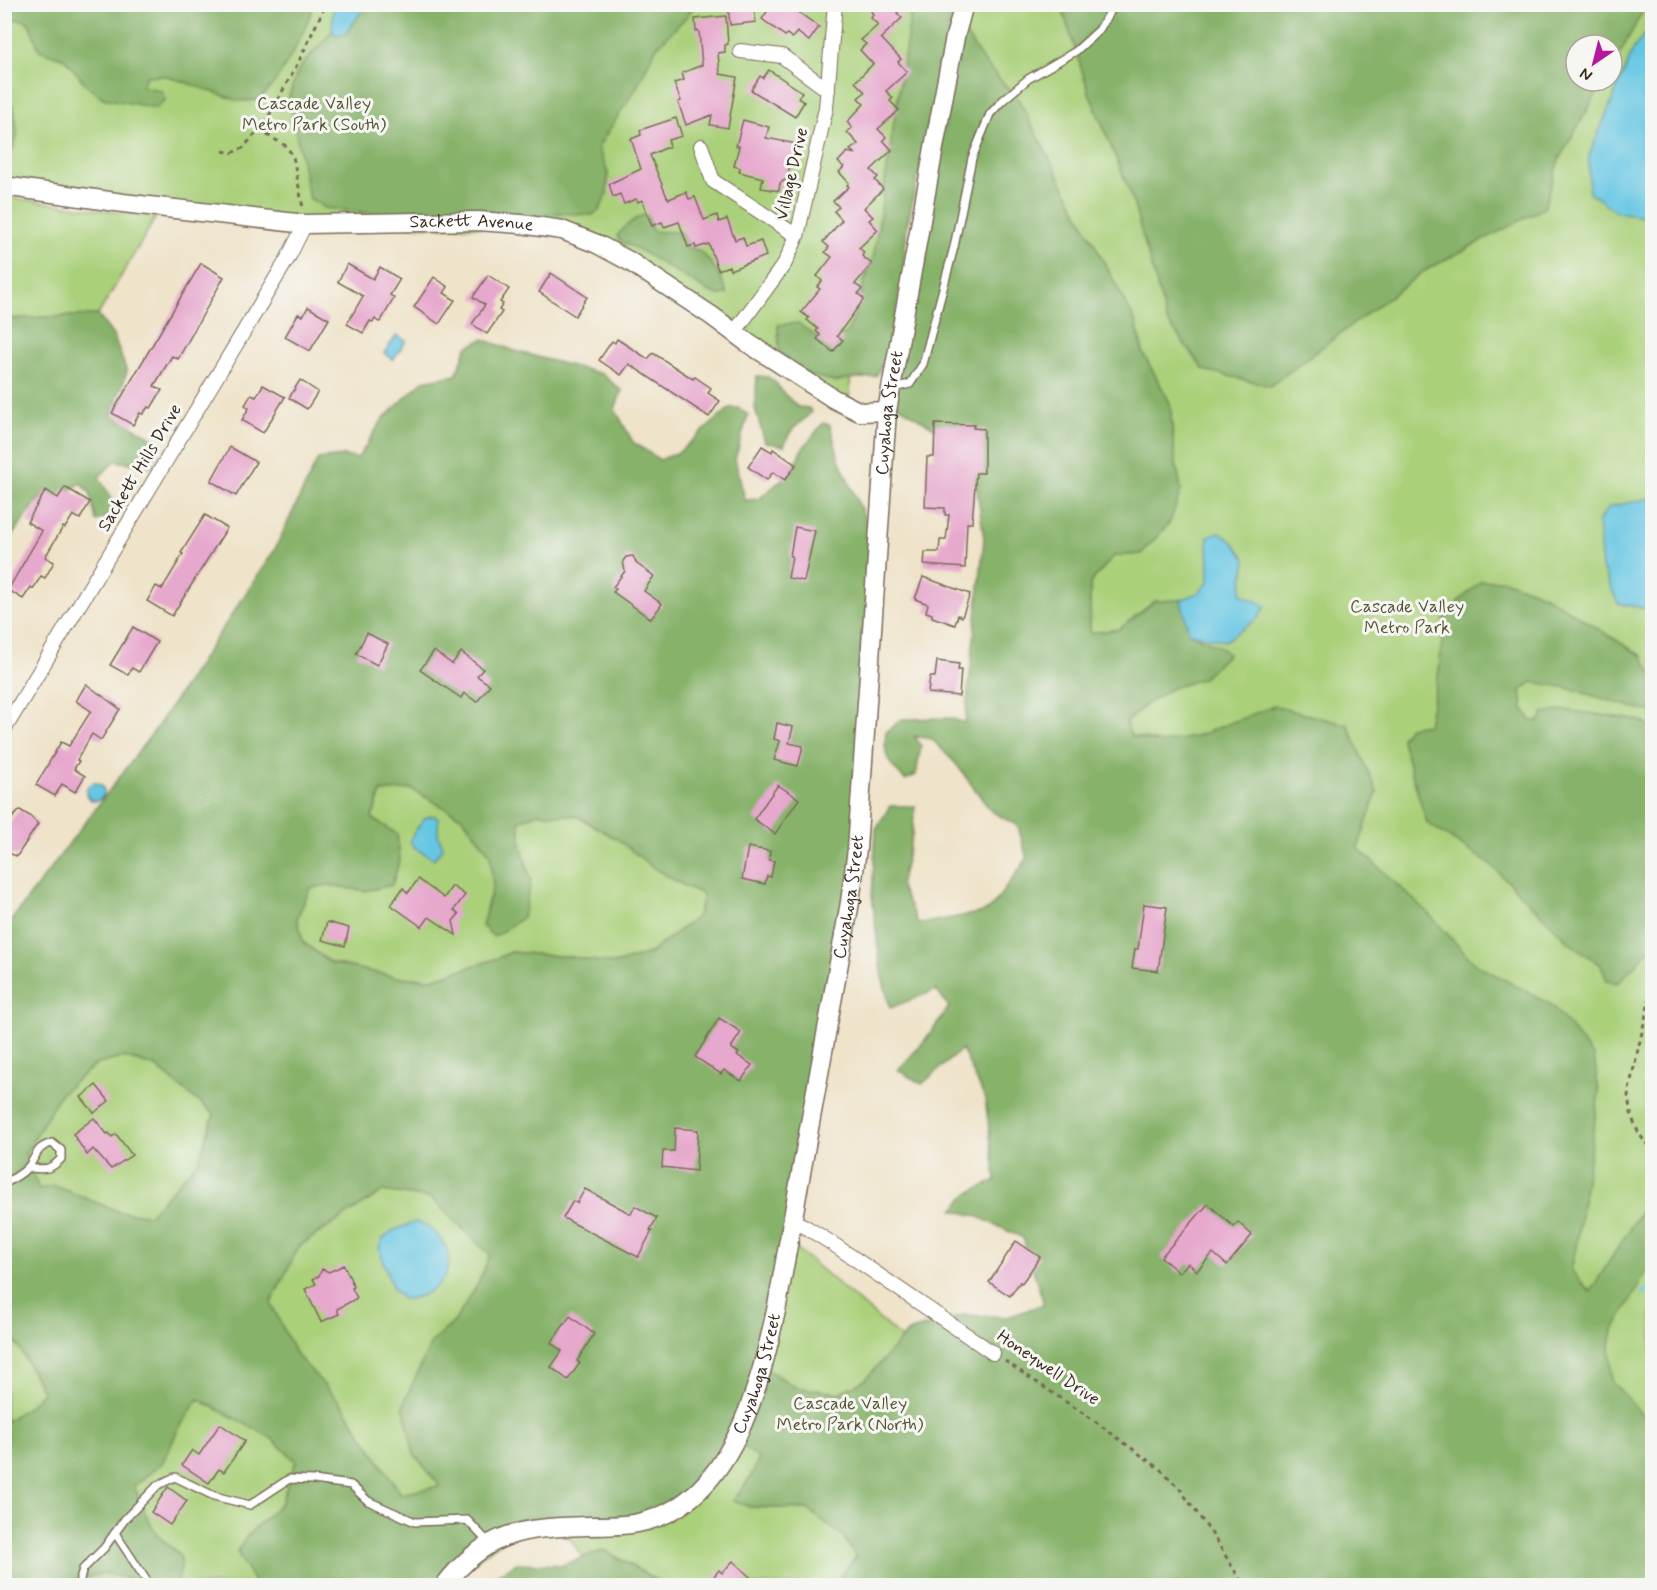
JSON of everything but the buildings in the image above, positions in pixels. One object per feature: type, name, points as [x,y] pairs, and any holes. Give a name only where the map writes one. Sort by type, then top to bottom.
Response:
[{"type":"street","name":"Village Drive","points":[[734,333],[785,263],[797,236],[826,108],[836,4]]},
{"type":"street","name":"Cuyahoga Street","points":[[444,1586],[463,1564],[490,1544],[514,1532],[536,1528],[617,1526],[655,1519],[674,1509],[691,1498],[705,1484],[722,1461],[735,1439],[754,1396],[766,1358],[793,1221],[834,1001],[857,849],[887,411],[935,142],[955,37],[964,4]]},
{"type":"street","points":[[740,51],[782,56],[828,90]]},
{"type":"street","points":[[701,146],[713,181],[797,236]]},
{"type":"street","name":"Sackett Avenue","points":[[4,186],[123,203],[305,224],[478,221],[562,230],[597,243],[629,261],[799,377],[849,407],[860,412],[887,411]]},
{"type":"street","name":"Sackett Hills Drive","points":[[4,730],[288,258],[305,224]]},
{"type":"street","name":"Honeywell Drive","points":[[793,1221],[833,1244],[993,1353]]},
{"type":"lane","points":[[891,388],[910,384],[923,364],[954,247],[972,158],[990,114],[1028,79],[1076,51],[1099,30],[1115,4]]},
{"type":"lane","points":[[4,1184],[28,1168],[36,1153],[43,1146],[52,1143],[60,1150],[61,1159],[54,1166],[44,1169],[28,1168]]},
{"type":"lane","points":[[78,1586],[83,1569],[104,1548],[125,1518],[158,1485],[175,1477],[214,1496],[250,1505],[289,1479],[351,1485],[368,1501],[416,1522],[466,1520],[490,1544]]},
{"type":"lane","points":[[115,1533],[150,1586]]},
{"type":"path","points":[[223,151],[232,153],[243,148],[259,130],[299,61],[326,4]]},
{"type":"path","points":[[259,130],[286,146],[293,156],[305,224]]},
{"type":"path","points":[[1653,988],[1628,1094],[1629,1107],[1637,1129],[1648,1145],[1653,1147]]},
{"type":"path","name":"Honeywell Drive","points":[[993,1353],[1096,1422],[1161,1470],[1180,1489],[1214,1537],[1244,1586]]},
{"type":"green space","points":[[5,4],[314,5],[291,56],[276,80],[259,100],[239,101],[167,76],[146,76],[142,86],[162,91],[165,100],[156,108],[103,98],[87,86],[65,59],[39,50],[30,25],[25,20],[5,19]]},
{"type":"green space","name":"Cascade Valley Metro Park","points":[[964,4],[1061,5],[1090,95],[1130,192],[1270,386],[1424,271],[1544,208],[1559,159],[1597,93],[1624,93],[1624,46],[1646,5],[1652,5],[1652,1585],[1162,743],[1131,736],[1090,633],[1090,583],[1114,556],[1141,554],[1181,490],[1174,451],[1170,403],[1143,353],[1136,323],[1017,97],[978,56],[967,38],[964,26]]},
{"type":"green space","name":"Cascade Valley Metro Park (South)","points":[[4,5],[912,5],[874,255],[866,274],[853,322],[849,407],[561,229],[305,224],[5,186]]},
{"type":"green space","name":"Cascade Valley Metro Park (South)","points":[[366,5],[695,5],[656,48],[637,87],[598,147],[608,173],[607,193],[599,211],[592,215],[559,213],[537,216],[397,216],[325,208],[309,198],[289,96],[298,70],[332,31],[338,35],[346,33]]},
{"type":"green space","points":[[912,5],[953,5],[946,52],[907,226],[903,271],[890,347],[876,376],[836,382],[799,372],[779,350],[778,325],[798,323],[815,336],[838,333],[845,335],[854,318],[874,255]]},
{"type":"green space","points":[[1061,5],[1646,5],[1624,46],[1624,33],[1564,33],[1564,93],[1597,93],[1559,159],[1544,208],[1424,271],[1270,386],[1204,370],[1167,321],[1130,192],[1090,95]]},
{"type":"green space","name":"Cascade Valley Metro Park (North)","points":[[964,30],[987,65],[1017,97],[1136,323],[1143,353],[1170,403],[1174,451],[1181,490],[1170,522],[1141,554],[1114,556],[1090,583],[1090,633],[1119,629],[1155,601],[1181,600],[1189,633],[1220,647],[1228,654],[1203,678],[1170,689],[1148,703],[1126,722],[1131,736],[1162,743],[1194,737],[1274,706],[1348,725],[1377,792],[1358,848],[1429,914],[1475,964],[1552,1005],[1594,1057],[1599,1092],[1571,1270],[1590,1292],[1652,1193],[1652,1262],[1613,1331],[1610,1345],[1611,1380],[1652,1426],[1652,1585],[834,1585],[856,1557],[843,1536],[807,1509],[750,1507],[733,1501],[750,1478],[759,1459],[735,1440],[674,1509],[514,1532],[444,1585],[256,1585],[237,1552],[248,1535],[281,1503],[296,1461],[270,1437],[198,1399],[179,1428],[162,1463],[134,1486],[151,1525],[160,1538],[180,1557],[180,1573],[176,1585],[154,1585],[105,1573],[71,1581],[71,1585],[5,1585],[5,1422],[28,1407],[43,1392],[20,1349],[5,1328],[4,930],[157,727],[274,551],[318,459],[343,456],[358,458],[383,419],[423,381],[456,375],[467,347],[483,339],[515,351],[602,374],[622,391],[615,409],[633,442],[660,460],[679,452],[730,408],[739,408],[748,415],[735,459],[745,500],[759,499],[794,469],[800,452],[823,423],[830,425],[839,459],[876,544],[857,849],[763,1367],[795,1387],[839,1393],[865,1380],[908,1332],[964,1315],[1008,1317],[1044,1304],[1023,1238],[977,1216],[953,1210],[967,1194],[996,1180],[985,1099],[962,1049],[922,1084],[898,1070],[927,1038],[949,1007],[936,990],[890,1008],[881,972],[872,895],[876,829],[890,806],[915,806],[912,835],[900,885],[918,924],[984,912],[994,904],[1027,859],[1018,826],[991,811],[957,765],[932,739],[914,736],[921,746],[916,775],[905,780],[894,769],[886,754],[886,732],[902,719],[951,718],[965,723],[984,539],[974,469],[936,429],[889,400]],"holes":[[[411,789],[463,818],[490,854],[493,886],[482,926],[494,937],[523,917],[531,881],[521,846],[519,821],[538,813],[577,816],[617,839],[655,869],[703,894],[698,916],[650,953],[615,964],[571,957],[511,952],[432,979],[396,977],[331,963],[303,942],[297,918],[310,888],[329,885],[365,891],[392,885],[400,859],[397,834],[372,818],[381,792]],[[124,1057],[156,1067],[214,1114],[199,1160],[149,1215],[120,1212],[55,1186],[39,1189],[25,1154],[60,1094],[95,1065]],[[383,1191],[431,1198],[490,1255],[478,1284],[455,1321],[431,1343],[403,1405],[414,1454],[440,1486],[401,1494],[343,1406],[295,1353],[271,1303],[299,1246]]]},
{"type":"green space","points":[[13,106],[16,142],[5,161],[5,110]]},
{"type":"green space","points":[[4,197],[156,217],[98,315],[5,319]]},
{"type":"green space","points":[[644,215],[649,217],[649,224],[653,231],[683,234],[688,247],[701,253],[713,265],[727,294],[719,295],[708,291],[636,248],[621,242],[617,236],[633,220]]},
{"type":"green space","points":[[98,315],[114,337],[127,372],[111,415],[150,436],[159,446],[151,466],[115,461],[99,477],[110,496],[113,507],[106,517],[96,521],[90,493],[81,483],[58,498],[46,490],[5,545],[5,319]]},
{"type":"green space","points":[[757,376],[768,377],[798,407],[809,408],[811,412],[793,429],[784,446],[765,442],[755,408]]},
{"type":"green space","points":[[1504,580],[1544,595],[1642,656],[1652,674],[1652,711],[1641,710],[1564,687],[1532,682],[1521,690],[1523,708],[1531,721],[1540,721],[1543,713],[1565,710],[1638,720],[1652,727],[1652,947],[1618,983],[1607,981],[1601,965],[1571,944],[1490,864],[1427,823],[1401,738],[1409,727],[1428,724],[1439,671],[1444,619],[1457,603],[1481,581]]},
{"type":"green space","points":[[411,788],[463,818],[490,854],[493,886],[486,909],[531,881],[521,846],[519,820],[538,813],[577,816],[617,839],[655,869],[703,894],[698,916],[650,953],[615,964],[571,957],[511,952],[432,979],[396,977],[331,963],[303,942],[297,918],[310,888],[329,885],[365,891],[372,818],[381,792]]},
{"type":"green space","points":[[124,1057],[156,1067],[214,1114],[199,1160],[149,1215],[120,1212],[55,1186],[39,1190],[25,1154],[60,1094],[95,1065]]},
{"type":"green space","points":[[383,1191],[431,1198],[490,1255],[478,1284],[455,1321],[431,1343],[420,1369],[414,1454],[440,1486],[401,1494],[343,1406],[295,1353],[271,1303],[299,1246]]},
{"type":"green space","name":"Cascade Valley Metro Park (North)","points":[[789,1242],[1190,1585],[760,1459],[750,1478],[750,1507],[807,1509],[843,1536],[856,1556],[834,1585],[665,1585],[604,1550],[583,1558],[562,1527]]},
{"type":"green space","points":[[4,1328],[20,1349],[43,1393],[28,1407],[5,1422]]},
{"type":"green space","points":[[198,1398],[270,1437],[296,1461],[281,1503],[248,1535],[237,1551],[256,1585],[176,1585],[180,1573],[180,1557],[154,1530],[134,1486],[162,1463],[179,1428]]},
{"type":"green space","points":[[604,1550],[665,1585],[480,1585],[517,1563],[562,1565]]},
{"type":"green space","points":[[105,1573],[154,1585],[71,1585],[71,1581]]},
{"type":"water","points":[[336,5],[366,5],[346,33],[338,35],[332,31],[333,11]]},
{"type":"water","points":[[1652,26],[1652,216],[1650,217],[1617,212],[1589,192],[1589,156],[1615,93],[1624,93],[1624,72],[1634,48]]},
{"type":"water","points":[[397,335],[406,341],[393,360],[384,353]]},
{"type":"water","points":[[1652,498],[1652,610],[1618,603],[1602,568],[1598,522],[1609,507]]},
{"type":"water","points":[[1220,532],[1234,543],[1246,559],[1241,594],[1266,606],[1257,619],[1225,641],[1189,633],[1181,600],[1200,592],[1209,581],[1208,536]]},
{"type":"water","points":[[95,783],[101,786],[104,792],[101,798],[95,801],[89,798],[86,792],[89,786]]},
{"type":"water","points":[[430,816],[438,819],[438,834],[443,847],[434,859],[414,848],[410,842],[425,818]]},
{"type":"water","points":[[415,1222],[428,1227],[444,1244],[448,1256],[448,1267],[444,1277],[428,1293],[403,1299],[393,1289],[379,1249],[381,1241],[392,1231]]},
{"type":"waterway","points":[[1643,1293],[1652,1287]]}]
